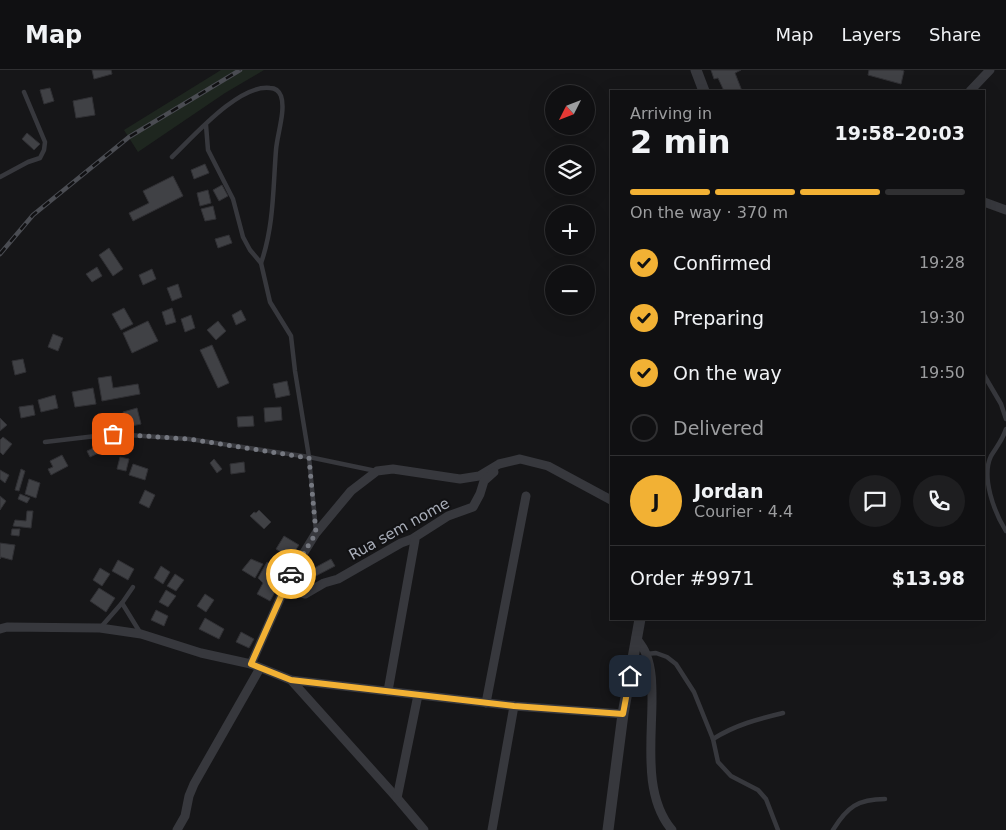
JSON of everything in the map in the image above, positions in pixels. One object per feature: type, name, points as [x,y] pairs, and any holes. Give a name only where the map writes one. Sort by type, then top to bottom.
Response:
[{"type":"street","points":[[696,70],[704,90]]},
{"type":"street","points":[[971,90],[989,71]]},
{"type":"street","points":[[985,202],[1006,210]]},
{"type":"street","points":[[251,664],[292,572],[316,533],[351,491],[377,471],[393,469],[460,479],[479,476],[503,463],[520,459],[548,466],[610,499]]},
{"type":"street","name":"Rua sem nome","points":[[290,588],[305,594],[312,591],[324,582],[338,579],[400,543],[412,539],[448,516],[473,507],[484,481],[503,463]]},
{"type":"street","points":[[486,703],[526,496]]},
{"type":"street","points":[[388,691],[415,540]]},
{"type":"street","points":[[608,830],[623,714],[640,620]]},
{"type":"street","points":[[0,629],[7,627],[100,628],[141,634],[201,653],[251,664],[291,680],[514,706],[623,714]]},
{"type":"street","points":[[636,638],[646,654],[652,673],[652,778],[656,802],[672,830]]},
{"type":"street","points":[[177,830],[185,816],[194,784],[260,668]]},
{"type":"street","points":[[291,680],[424,830]]},
{"type":"street","points":[[397,798],[418,695]]},
{"type":"street","points":[[492,830],[514,706]]},
{"type":"lane","points":[[172,157],[230,103],[253,89],[274,88],[280,94],[282,103],[276,147],[271,229],[261,263]]},
{"type":"lane","points":[[0,177],[28,162],[40,158],[44,150],[45,142],[24,92]]},
{"type":"lane","points":[[206,125],[208,150],[233,199],[243,237],[250,250],[261,263],[270,302],[291,336],[294,371],[309,458],[316,533]]},
{"type":"lane","points":[[985,377],[1002,404],[1006,419]]},
{"type":"lane","points":[[1006,429],[1002,441],[991,457],[986,475],[990,495],[1006,531]]},
{"type":"lane","points":[[45,442],[113,434],[189,439],[377,471]]},
{"type":"lane","points":[[100,628],[122,603],[132,587]]},
{"type":"lane","points":[[122,603],[141,634]]},
{"type":"lane","points":[[646,654],[656,653],[667,657],[676,664],[694,692],[712,739],[718,762],[731,776],[758,790],[766,799],[778,830]]},
{"type":"lane","points":[[712,739],[751,720],[783,713]]},
{"type":"lane","points":[[833,830],[846,812],[860,802],[871,799],[885,799]]},
{"type":"shaded area","points":[[221,70],[264,70],[225,93],[138,152],[124,130]]},
{"type":"building","points":[[92,70],[111,70],[112,74],[94,79]]},
{"type":"building","points":[[711,70],[741,70],[735,73],[742,90],[724,90],[718,78],[714,79]]},
{"type":"building","points":[[869,70],[904,71],[901,84],[868,75]]},
{"type":"building","points":[[50,88],[54,101],[44,104],[40,90]]},
{"type":"building","points":[[92,97],[95,115],[76,118],[73,101]]},
{"type":"building","points":[[27,133],[40,144],[34,150],[22,139]]},
{"type":"building","points":[[205,164],[209,173],[194,179],[191,170]]},
{"type":"building","points":[[173,176],[183,196],[133,221],[129,213],[149,203],[143,191]]},
{"type":"building","points":[[222,185],[228,196],[219,201],[213,190]]},
{"type":"building","points":[[208,190],[211,203],[200,206],[197,193]]},
{"type":"building","points":[[213,206],[216,219],[205,221],[201,209]]},
{"type":"building","points":[[229,235],[232,243],[218,248],[215,239]]},
{"type":"building","points":[[109,248],[123,269],[113,276],[99,255]]},
{"type":"building","points":[[97,267],[102,276],[92,282],[86,274]]},
{"type":"building","points":[[152,269],[156,279],[143,285],[139,275]]},
{"type":"building","points":[[178,284],[182,297],[172,301],[167,288]]},
{"type":"building","points":[[124,308],[133,324],[121,330],[112,314]]},
{"type":"building","points":[[172,308],[176,322],[166,325],[162,312]]},
{"type":"building","points":[[241,310],[246,320],[236,325],[232,315]]},
{"type":"building","points":[[191,315],[195,328],[185,332],[181,319]]},
{"type":"building","points":[[148,321],[158,341],[132,353],[123,333]]},
{"type":"building","points":[[218,321],[226,331],[216,340],[207,330]]},
{"type":"building","points":[[53,334],[63,338],[58,351],[48,347]]},
{"type":"building","points":[[212,345],[229,383],[218,388],[200,350]]},
{"type":"building","points":[[23,359],[26,372],[15,375],[12,361]]},
{"type":"building","points":[[111,376],[113,388],[138,384],[140,394],[102,401],[98,378]]},
{"type":"building","points":[[287,381],[290,395],[276,398],[273,384]]},
{"type":"building","points":[[93,388],[96,404],[75,407],[72,392]]},
{"type":"building","points":[[55,395],[58,408],[41,412],[38,400]]},
{"type":"building","points":[[33,405],[35,415],[21,418],[19,407]]},
{"type":"building","points":[[281,407],[282,420],[265,422],[264,408]]},
{"type":"building","points":[[137,408],[141,424],[127,427],[123,412]]},
{"type":"building","points":[[253,416],[254,426],[238,427],[237,417]]},
{"type":"building","points":[[0,418],[7,425],[0,431]]},
{"type":"building","points":[[3,437],[12,444],[3,455],[0,452],[0,440]]},
{"type":"building","points":[[98,446],[101,452],[90,457],[87,451]]},
{"type":"building","points":[[62,455],[68,466],[51,475],[48,469],[53,467],[50,461]]},
{"type":"building","points":[[120,457],[129,459],[126,471],[117,469]]},
{"type":"building","points":[[214,459],[222,469],[217,473],[210,463]]},
{"type":"building","points":[[244,462],[245,472],[231,474],[230,464]]},
{"type":"building","points":[[133,464],[148,469],[145,480],[129,475]]},
{"type":"building","points":[[21,469],[25,471],[19,491],[15,490]]},
{"type":"building","points":[[0,470],[9,475],[5,483],[0,479]]},
{"type":"building","points":[[29,479],[40,483],[36,498],[25,494]]},
{"type":"building","points":[[145,490],[155,495],[149,508],[139,503]]},
{"type":"building","points":[[20,494],[30,498],[27,503],[18,499]]},
{"type":"building","points":[[0,496],[6,501],[0,510]]},
{"type":"building","points":[[259,510],[271,522],[264,529],[250,516]]},
{"type":"building","points":[[27,511],[33,511],[31,528],[13,526],[15,520],[26,521]]},
{"type":"building","points":[[12,529],[20,529],[19,536],[11,535]]},
{"type":"building","points":[[284,536],[299,545],[290,558],[276,549]]},
{"type":"building","points":[[0,543],[15,545],[12,560],[1,557],[0,559]]},
{"type":"building","points":[[251,559],[263,564],[255,578],[242,570]]},
{"type":"building","points":[[331,559],[335,566],[308,580],[305,573]]},
{"type":"building","points":[[118,560],[134,569],[128,580],[112,571]]},
{"type":"building","points":[[267,562],[286,572],[270,601],[257,594],[263,583],[258,578]]},
{"type":"building","points":[[161,566],[170,572],[163,584],[154,578]]},
{"type":"building","points":[[100,568],[110,574],[102,586],[93,580]]},
{"type":"building","points":[[175,574],[184,580],[176,591],[167,586]]},
{"type":"building","points":[[99,588],[115,598],[106,612],[90,601]]},
{"type":"building","points":[[166,590],[176,596],[168,607],[159,602]]},
{"type":"building","points":[[205,594],[214,600],[206,612],[197,606]]},
{"type":"building","points":[[156,610],[168,616],[164,626],[151,620]]},
{"type":"building","points":[[205,618],[224,629],[219,639],[199,629]]},
{"type":"building","points":[[241,632],[254,639],[249,648],[236,642]]},
{"type":"railway","points":[[0,254],[33,215],[129,137],[240,70]]},
{"type":"way so far","points":[[113,434],[189,439],[309,458],[316,533],[291,574]]},
{"type":"route","points":[[291,574],[251,664],[291,680],[514,706],[623,714],[630,676]]}]
